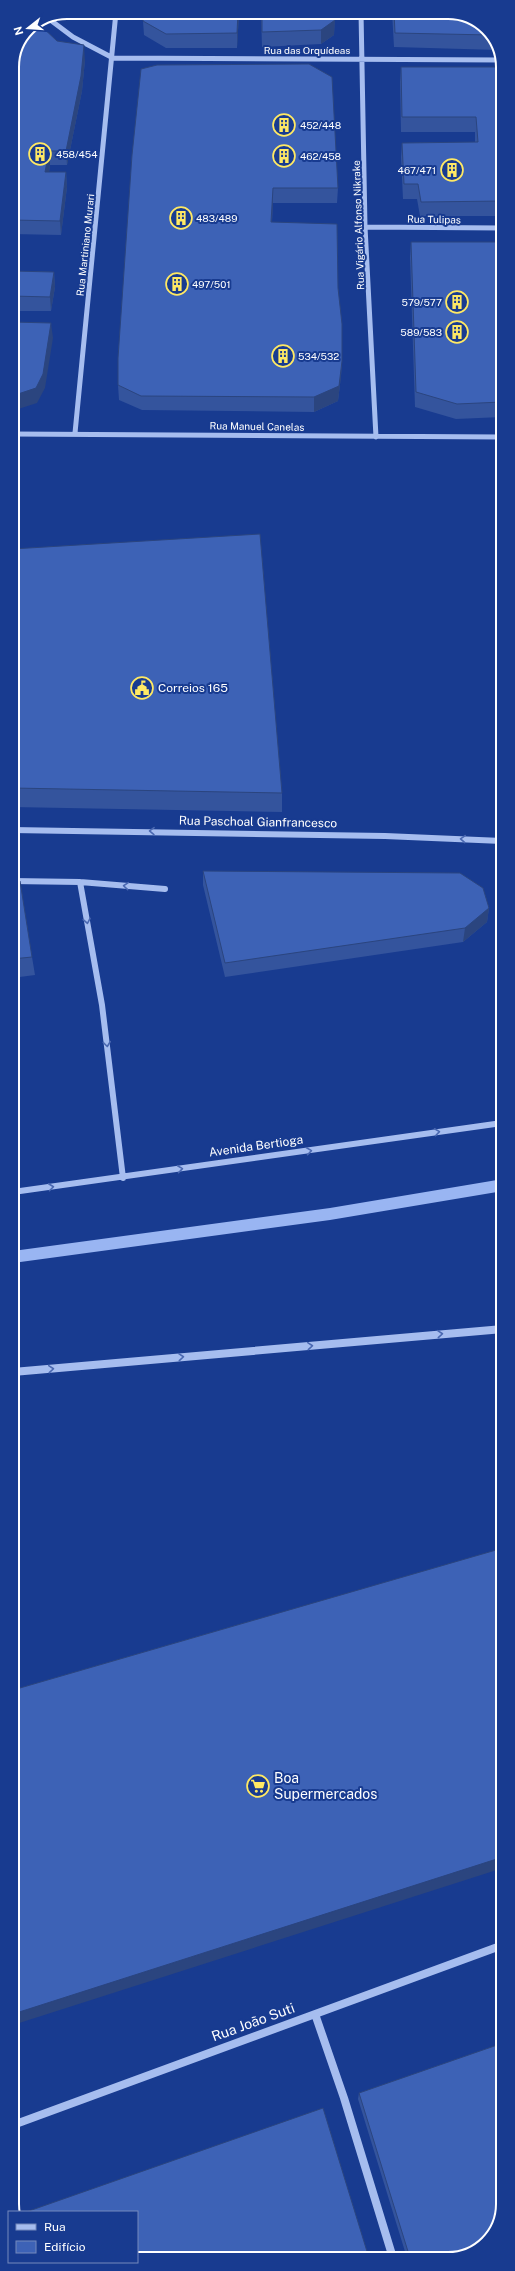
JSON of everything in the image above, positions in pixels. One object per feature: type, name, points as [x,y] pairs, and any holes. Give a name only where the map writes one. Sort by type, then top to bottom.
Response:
[{"type":"street","name":"Rua Martiniano Murari","points":[[74,433],[113,58],[116,19]]},
{"type":"street","name":"Rua Vigário Alfonso Nikrake","points":[[361,19],[365,227],[376,437]]},
{"type":"street","points":[[52,22],[73,37],[113,58]]},
{"type":"street","name":"Rua das Orquídeas","points":[[113,58],[495,60]]},
{"type":"street","name":"Rua Tulipas","points":[[365,227],[496,228]]},
{"type":"street","name":"Rua Manuel Canelas","points":[[19,434],[74,433],[496,437]]},
{"type":"street","name":"Rua Paschoal Gianfrancesco","points":[[19,830],[385,836],[496,841]]},
{"type":"street","points":[[19,881],[80,882],[165,889]]},
{"type":"street","points":[[80,882],[102,1005],[123,1178]]},
{"type":"street","name":"Avenida Bertioga","points":[[19,1191],[123,1178],[496,1124]]},
{"type":"street","points":[[19,1371],[496,1330]]},
{"type":"street","name":"Rua João Suti","points":[[19,2123],[496,1948]]},
{"type":"street","points":[[315,2014],[344,2098],[391,2252]]},
{"type":"building","points":[[143,19],[238,19],[237,33],[166,34],[143,21]]},
{"type":"building","points":[[262,19],[335,19],[321,30],[262,32]]},
{"type":"building","points":[[394,19],[451,19],[472,25],[483,35],[395,33]]},
{"type":"building","points":[[48,32],[57,41],[84,45],[81,76],[66,151],[49,151],[45,172],[66,172],[60,221],[19,220],[20,57],[23,48],[48,48]]},
{"type":"building","points":[[309,64],[332,77],[338,188],[273,188],[271,222],[337,224],[338,288],[342,324],[342,361],[339,386],[314,397],[141,396],[118,385],[118,358],[132,155],[141,69],[157,65]]},
{"type":"building","points":[[401,67],[496,67],[496,201],[421,202],[418,184],[404,184],[402,143],[478,142],[476,117],[402,117]]},
{"type":"building","points":[[411,242],[496,242],[496,402],[457,404],[416,392]]},
{"type":"building","points":[[19,271],[54,272],[50,297],[19,296]]},
{"type":"building","points":[[19,322],[51,323],[43,374],[36,388],[19,394]]},
{"type":"building","name":"Correios 165","points":[[260,534],[282,793],[19,788],[19,549]]},
{"type":"building","points":[[203,871],[460,873],[483,888],[489,908],[465,928],[225,963]]},
{"type":"building","points":[[19,881],[32,957],[19,958]]},
{"type":"building","name":"Boa Supermercados","points":[[496,1550],[496,1859],[19,2012],[19,1688]]},
{"type":"building","points":[[496,2045],[496,2204],[495,2214],[491,2225],[480,2240],[472,2246],[458,2251],[408,2252],[359,2093]]},
{"type":"building","points":[[323,2108],[367,2252],[138,2252],[138,2211],[29,2211]]},
{"type":"waterway","points":[[19,1256],[330,1214],[496,1186]]},
{"type":"place","name":"452/448","points":[[284,125]]},
{"type":"place","name":"458/454","points":[[40,154]]},
{"type":"place","name":"462/458","points":[[284,156]]},
{"type":"place","name":"467/471","points":[[452,170]]},
{"type":"place","name":"483/489","points":[[181,218]]},
{"type":"place","name":"497/501","points":[[177,284]]},
{"type":"place","name":"579/577","points":[[457,302]]},
{"type":"place","name":"589/583","points":[[457,332]]},
{"type":"place","name":"534/532","points":[[283,356]]},
{"type":"place","name":"Correios 165","points":[[142,688]]},
{"type":"place","name":"Boa Supermercados","points":[[258,1786]]}]
